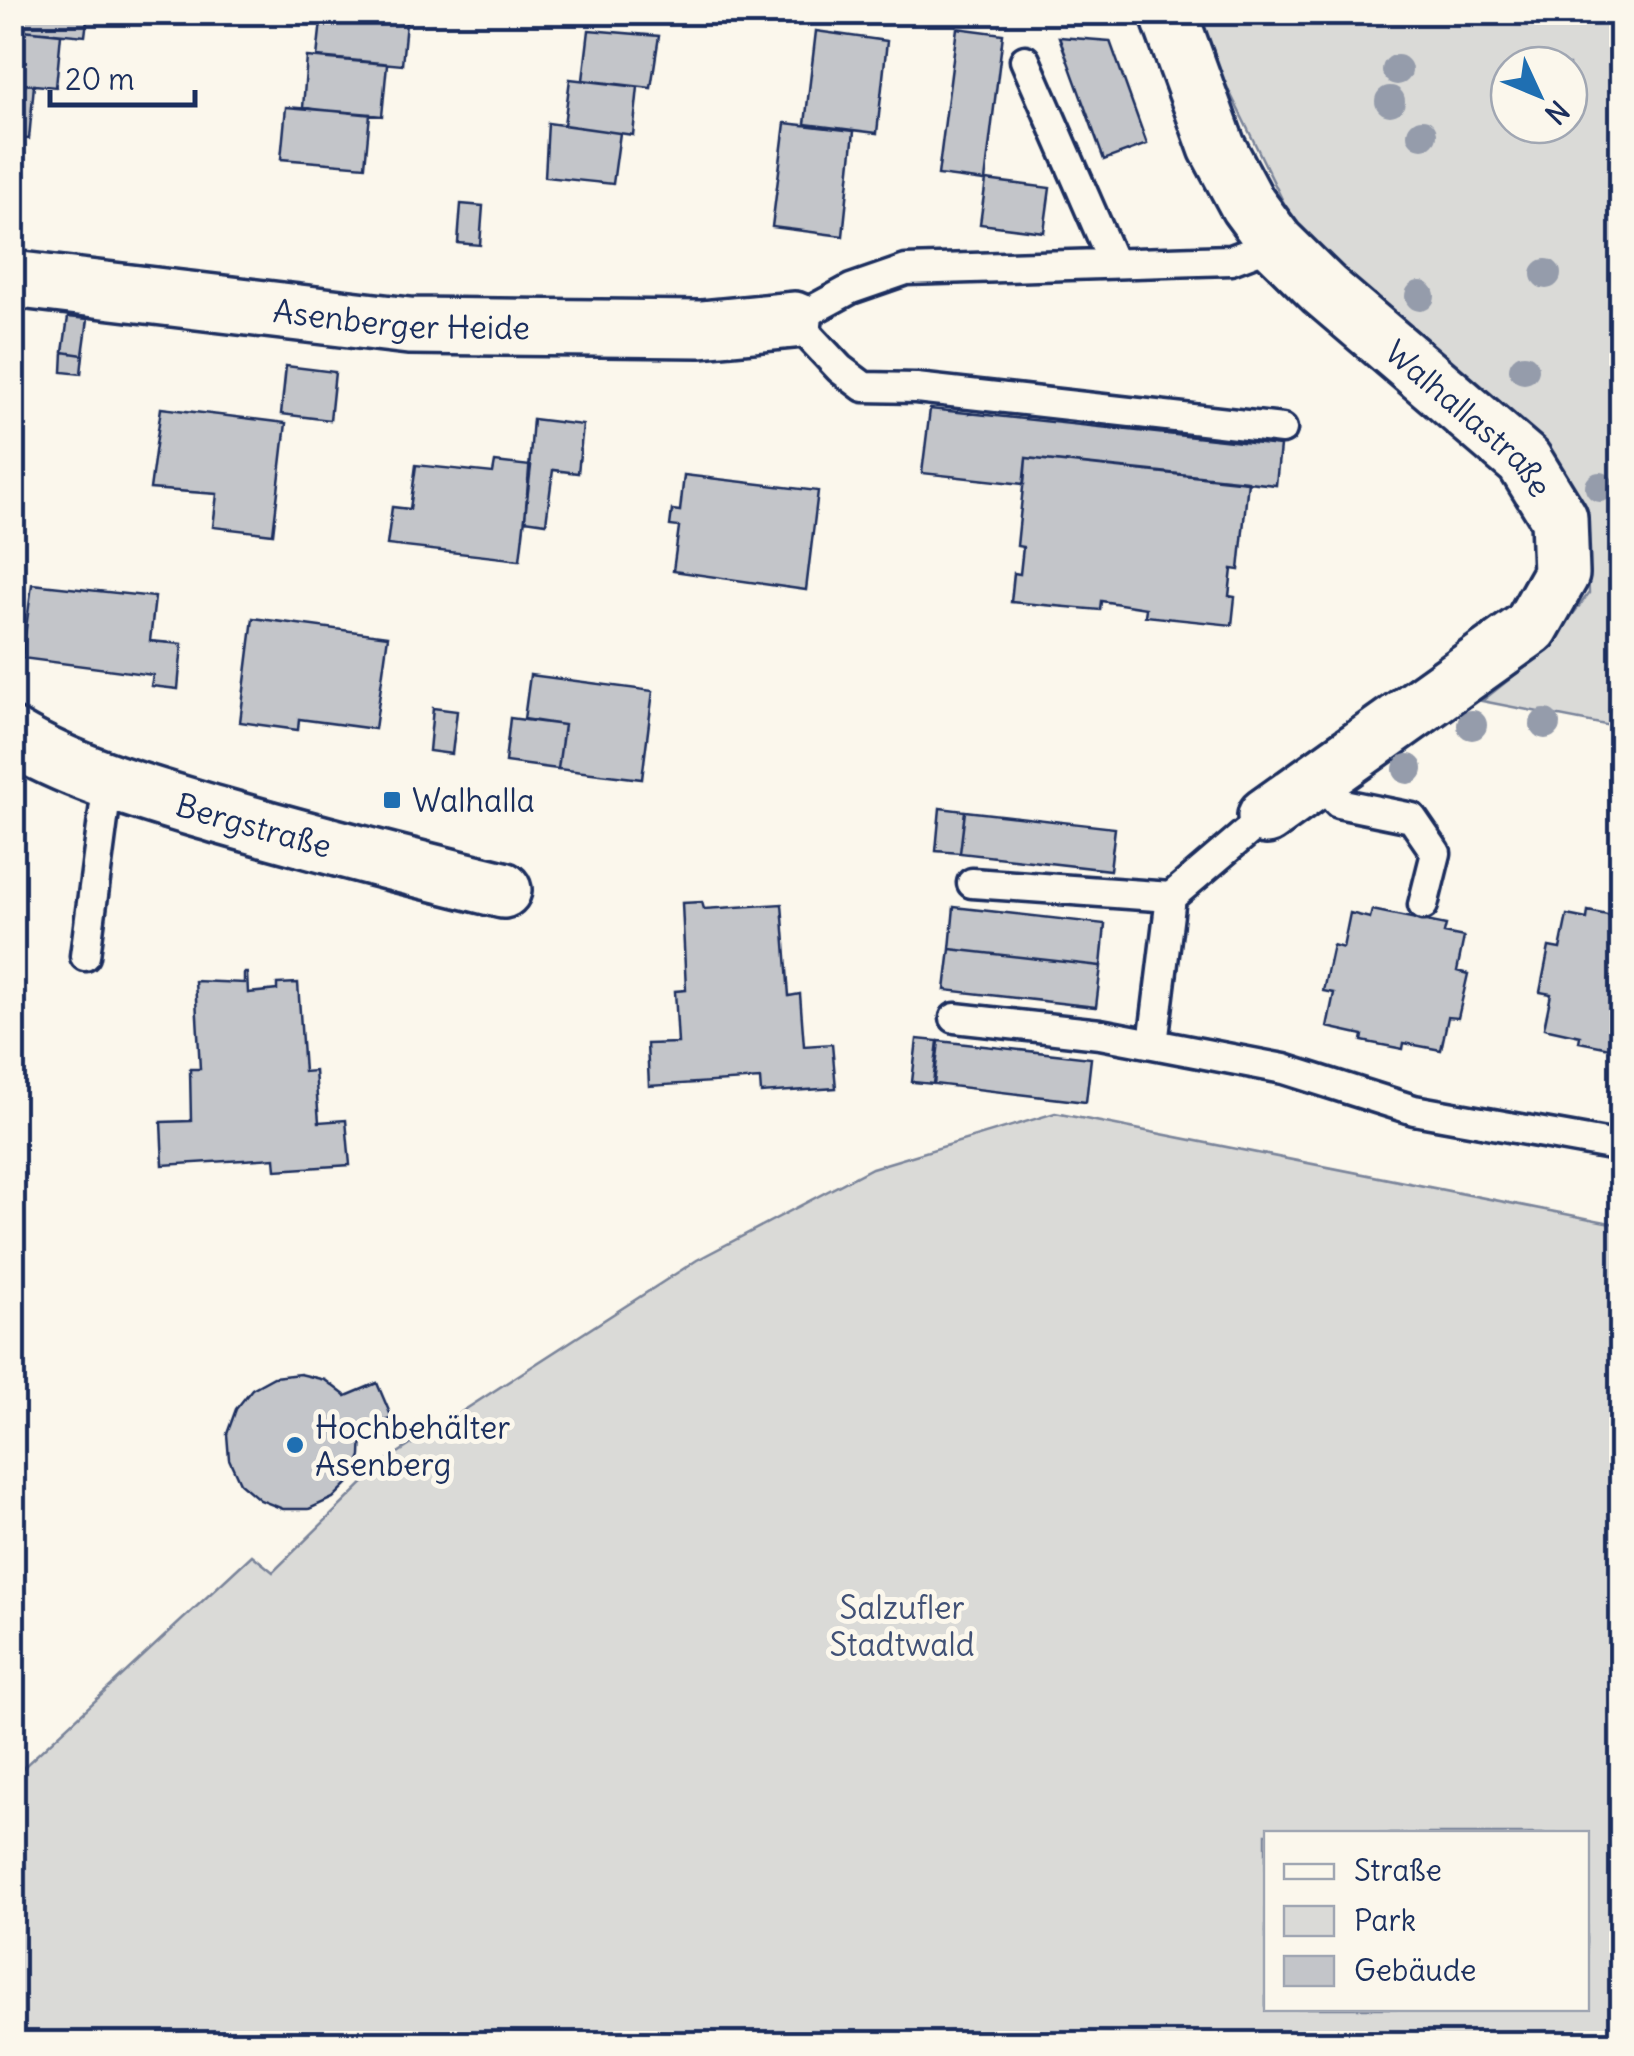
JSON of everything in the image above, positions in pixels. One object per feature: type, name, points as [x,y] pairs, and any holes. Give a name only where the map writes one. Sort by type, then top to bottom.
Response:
[{"type":"street","name":"Walhallastraße","points":[[1168,12],[1217,147],[1248,205],[1276,243],[1324,290],[1524,461],[1559,518],[1561,574],[1531,628],[1266,816]]},
{"type":"street","name":"Asenberger Heide","points":[[12,279],[408,326],[701,329],[794,320]]},
{"type":"street","name":"Bergstraße","points":[[12,737],[108,781],[340,850],[504,890]]},
{"type":"lane","points":[[1025,60],[1113,262]]},
{"type":"lane","points":[[1276,243],[1230,260],[906,270],[852,289],[794,320],[840,370],[864,387],[916,388],[1282,429]]},
{"type":"lane","points":[[1318,780],[1338,803],[1412,818],[1436,853],[1424,905]]},
{"type":"lane","points":[[84,956],[108,781]]},
{"type":"lane","points":[[1154,1044],[1172,897],[1266,816]]},
{"type":"lane","points":[[972,882],[1172,897]]},
{"type":"lane","points":[[956,1018],[1100,1034],[1284,1069],[1414,1110],[1622,1148]]},
{"type":"green space","points":[[1191,13],[1621,13],[1621,728],[1482,701],[1545,651],[1589,593],[1586,535],[1569,478],[1300,236]]},
{"type":"green space","name":"Salzufler Stadtwald","points":[[1055,1113],[1621,1225],[1621,2043],[13,2043],[13,1777],[252,1555],[273,1572],[387,1460],[697,1260],[872,1168]]},
{"type":"building","points":[[12,12],[88,12],[85,36],[12,29]]},
{"type":"building","points":[[322,12],[407,12],[402,65],[317,57]]},
{"type":"building","points":[[957,28],[1003,34],[985,181],[938,175]]},
{"type":"building","points":[[12,29],[61,34],[56,87],[12,83]]},
{"type":"building","points":[[589,30],[659,36],[651,88],[583,80]]},
{"type":"building","points":[[816,31],[887,41],[877,133],[805,124]]},
{"type":"building","points":[[1059,37],[1110,41],[1147,144],[1104,160]]},
{"type":"building","points":[[307,57],[387,64],[382,116],[303,108]]},
{"type":"building","points":[[570,79],[638,87],[633,135],[564,125]]},
{"type":"building","points":[[12,83],[34,85],[29,139],[12,138]]},
{"type":"building","points":[[286,107],[370,114],[365,166],[281,159]]},
{"type":"building","points":[[548,123],[620,133],[613,184],[545,177]]},
{"type":"building","points":[[785,123],[854,131],[843,236],[772,227]]},
{"type":"building","points":[[986,180],[1050,188],[1044,232],[980,224]]},
{"type":"building","points":[[461,204],[483,206],[480,245],[458,243]]},
{"type":"building","points":[[68,317],[88,319],[83,355],[63,352]]},
{"type":"building","points":[[63,352],[83,355],[81,374],[62,372]]},
{"type":"building","points":[[286,366],[335,372],[330,420],[281,414]]},
{"type":"building","points":[[12,390],[19,391],[24,403],[12,497]]},
{"type":"building","points":[[161,408],[286,423],[273,534],[213,527],[217,494],[150,489]]},
{"type":"building","points":[[930,409],[1280,446],[1276,485],[1026,458],[1024,484],[922,473]]},
{"type":"building","points":[[533,419],[583,425],[578,473],[553,470],[546,523],[525,520]]},
{"type":"building","points":[[1026,458],[1248,481],[1239,570],[1232,569],[1229,596],[1235,597],[1232,625],[1145,616],[1146,608],[1101,601],[1100,610],[1011,602],[1014,573],[1020,574],[1023,547],[1017,546]]},
{"type":"building","points":[[495,462],[531,466],[520,560],[387,545],[392,507],[410,509],[416,465],[493,473]]},
{"type":"building","points":[[684,475],[818,491],[806,590],[673,571],[679,527],[670,526],[672,510],[680,511]]},
{"type":"building","points":[[32,584],[155,597],[150,641],[182,644],[178,689],[151,686],[153,675],[22,658]]},
{"type":"building","points":[[253,618],[388,636],[375,729],[299,719],[298,730],[240,722]]},
{"type":"building","points":[[530,675],[653,691],[642,779],[558,769],[564,725],[524,719]]},
{"type":"building","points":[[433,708],[457,711],[452,754],[429,751]]},
{"type":"building","points":[[510,718],[564,725],[558,769],[505,762]]},
{"type":"building","points":[[940,808],[965,811],[960,853],[936,851]]},
{"type":"building","points":[[965,811],[1115,828],[1110,870],[960,853]]},
{"type":"building","points":[[702,902],[704,909],[782,904],[789,996],[800,994],[804,1046],[832,1044],[836,1088],[761,1093],[760,1079],[649,1086],[647,1044],[678,1043],[675,991],[686,990],[682,903]]},
{"type":"building","points":[[954,907],[1105,924],[1101,966],[950,949]]},
{"type":"building","points":[[1372,910],[1446,925],[1444,933],[1464,937],[1457,971],[1468,974],[1458,1018],[1448,1017],[1441,1050],[1404,1043],[1403,1049],[1362,1041],[1363,1035],[1327,1027],[1334,993],[1323,991],[1333,945],[1343,948],[1350,913],[1370,918]]},
{"type":"building","points":[[1588,911],[1622,918],[1620,1050],[1579,1042],[1580,1036],[1544,1028],[1551,994],[1540,992],[1549,947],[1560,949],[1567,915],[1587,919]]},
{"type":"building","points":[[950,949],[1101,966],[1096,1007],[945,990]]},
{"type":"building","points":[[244,973],[248,993],[277,990],[277,984],[298,983],[304,1072],[315,1071],[319,1122],[346,1120],[350,1165],[276,1170],[275,1158],[163,1165],[161,1122],[191,1121],[190,1069],[200,1069],[195,981],[244,983]]},
{"type":"building","points":[[917,1039],[938,1041],[933,1084],[912,1082]]},
{"type":"building","points":[[939,1041],[1091,1058],[1086,1102],[934,1084]]},
{"type":"building","name":"Hochbehälter Asenberg","points":[[300,1374],[325,1380],[346,1396],[377,1383],[392,1418],[362,1431],[361,1456],[351,1480],[333,1498],[309,1509],[283,1509],[260,1500],[240,1483],[229,1459],[227,1434],[236,1409],[252,1389],[274,1377]]},
{"type":"place","name":"Walhalla","points":[[392,800]]},
{"type":"place","name":"Hochbehälter Asenberg","points":[[295,1445]]}]
